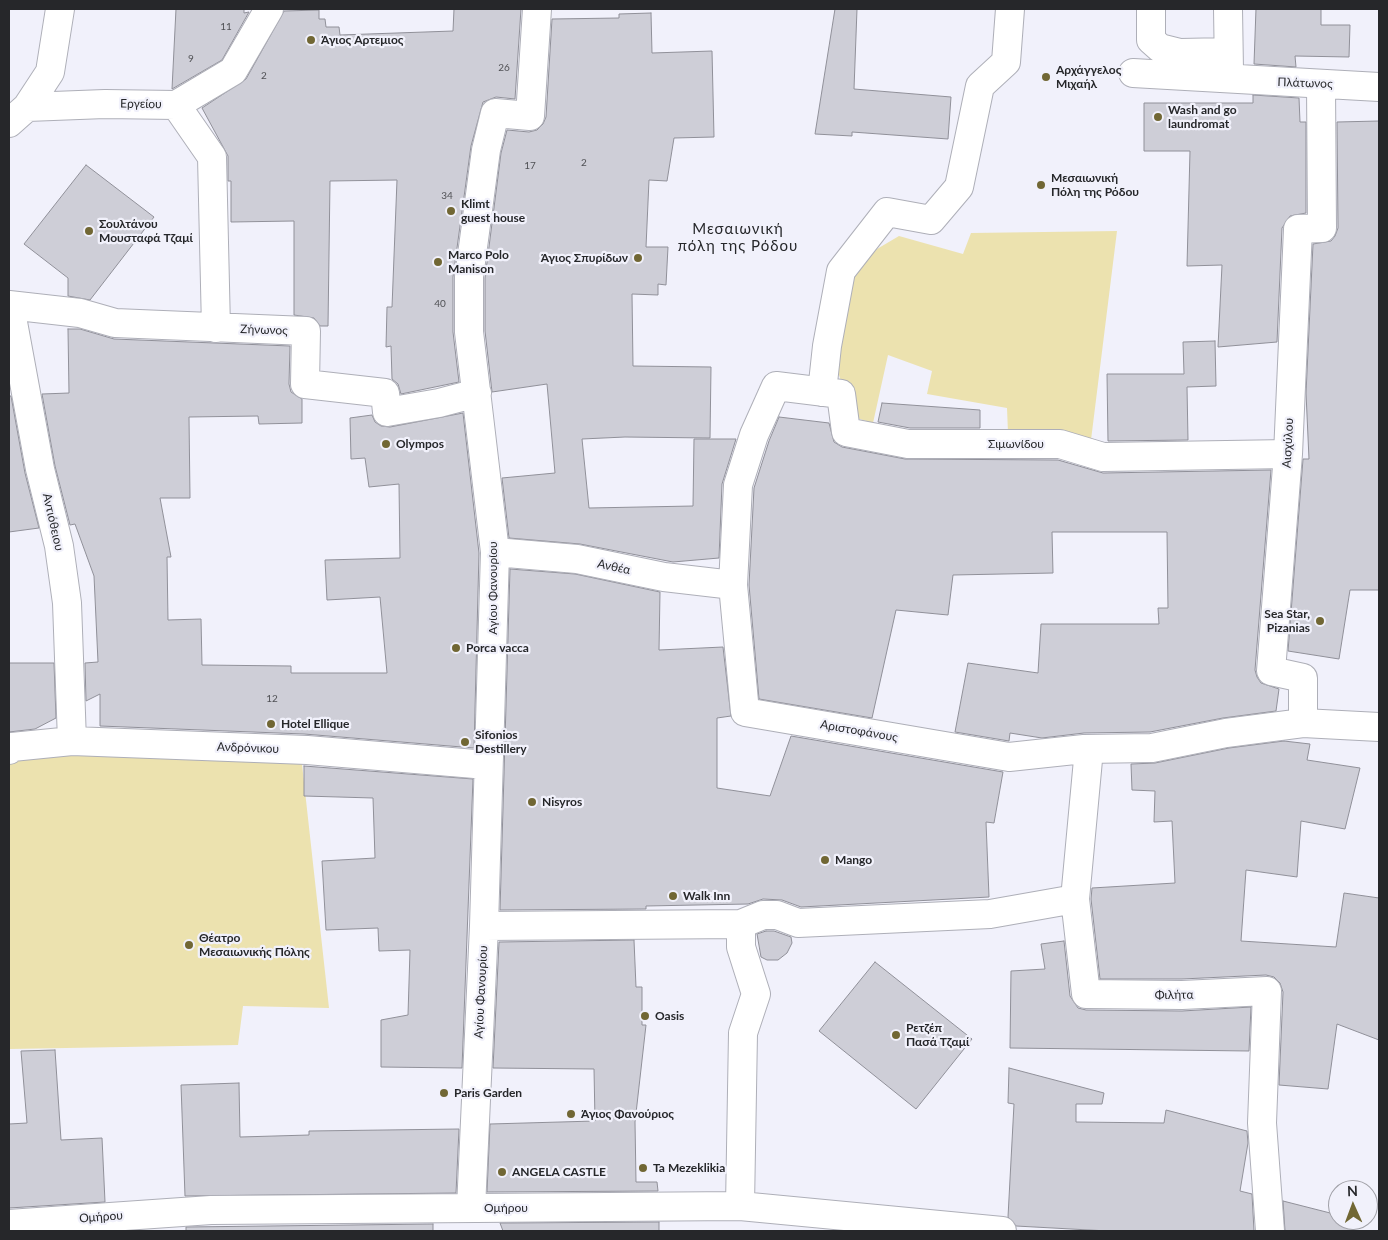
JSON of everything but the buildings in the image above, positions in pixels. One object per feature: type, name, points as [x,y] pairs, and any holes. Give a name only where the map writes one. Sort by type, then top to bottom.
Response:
[{"type":"street","points":[[18,115],[50,72],[60,9]]},
{"type":"street","name":"Εργείου","points":[[18,115],[105,104],[176,105],[233,71],[269,9]]},
{"type":"street","name":"Αγίου Φανουρίου","points":[[486,1216],[484,926],[487,765],[495,552],[470,332],[469,277],[486,150],[496,114],[530,116],[537,9]]},
{"type":"street","points":[[822,392],[827,346],[841,271],[886,212],[931,220],[959,187],[980,86],[1006,62],[1010,9]]},
{"type":"street","points":[[1151,9],[1151,40],[1160,48],[1229,66],[1228,9]]},
{"type":"street","name":"Πλάτωνος","points":[[1133,74],[1229,66],[1322,85],[1379,87]]},
{"type":"street","name":"Αισχύλου","points":[[1303,723],[1302,678],[1272,671],[1288,454],[1298,228],[1322,228],[1322,85]]},
{"type":"street","points":[[176,105],[212,157],[216,328]]},
{"type":"street","name":"Ζήνωνος","points":[[9,306],[80,313],[115,323],[306,331],[305,384],[385,393],[387,412],[440,403],[477,393]]},
{"type":"street","name":"Αντιόθειου","points":[[9,306],[40,469],[59,546],[66,603],[72,741]]},
{"type":"street","name":"Σιμωνίδου","points":[[776,386],[840,394],[846,432],[908,444],[1060,444],[1103,457],[1288,454]]},
{"type":"street","name":"Αριστοφάνους","points":[[776,386],[754,435],[738,485],[733,585],[745,712],[1009,757],[1089,749],[1152,748],[1226,733],[1303,723]]},
{"type":"street","name":"Ανθέα","points":[[495,552],[577,559],[664,577],[733,585]]},
{"type":"street","points":[[1303,723],[1379,727]]},
{"type":"street","name":"Ανδρόνικου","points":[[9,750],[12,747],[72,741],[307,750],[487,765]]},
{"type":"street","name":"Φιλήτα","points":[[1089,749],[1075,899],[1086,994],[1182,995],[1267,991],[1262,1123],[1270,1231]]},
{"type":"street","points":[[484,926],[741,924],[764,915],[777,915],[798,923],[990,914],[1075,899]]},
{"type":"street","points":[[740,1206],[743,1033],[756,994],[742,947],[741,924]]},
{"type":"street","name":"Ομήρου","points":[[17,1226],[211,1210],[376,1221],[740,1206],[1002,1231]]},
{"type":"shaded area","points":[[1117,231],[1091,440],[1008,433],[1007,408],[927,394],[932,371],[888,355],[873,423],[853,417],[837,369],[849,279],[877,249],[899,236],[963,254],[971,233]]},
{"type":"shaded area","points":[[85,751],[301,755],[329,1008],[243,1006],[238,1045],[9,1049],[9,759]]},
{"type":"place","name":"Άγιος Αρτεμιος","points":[[311,40]]},
{"type":"place","name":"Αρχάγγελος Μιχαήλ","points":[[1046,77]]},
{"type":"place","name":"Wash and go laundromat","points":[[1158,117]]},
{"type":"place","name":"Μεσαιωνική Πόλη της Ρόδου","points":[[1041,185]]},
{"type":"place","name":"Klimt guest house","points":[[451,211]]},
{"type":"place","name":"Σουλτάνου Μουσταφά Τζαμί","points":[[89,231]]},
{"type":"place","name":"Άγιος Σπυρίδων","points":[[638,258]]},
{"type":"place","name":"Marco Polo Manison","points":[[438,262]]},
{"type":"place","name":"Olympos","points":[[386,444]]},
{"type":"place","name":"Sea Star, Pizanias","points":[[1320,621]]},
{"type":"place","name":"Porca vacca","points":[[456,648]]},
{"type":"place","name":"Hotel Ellique","points":[[271,724]]},
{"type":"place","name":"Sifonios Destillery","points":[[465,742]]},
{"type":"place","name":"Nisyros","points":[[532,802]]},
{"type":"place","name":"Mango","points":[[825,860]]},
{"type":"place","name":"Walk Inn","points":[[673,896]]},
{"type":"place","name":"Θέατρο Μεσαιωνικής Πόλης","points":[[189,945]]},
{"type":"place","name":"Oasis","points":[[645,1016]]},
{"type":"place","name":"Ρετζέπ Πασά Τζαμί","points":[[896,1035]]},
{"type":"place","name":"Paris Garden","points":[[444,1093]]},
{"type":"place","name":"Άγιος Φανούριος","points":[[571,1114]]},
{"type":"place","name":"Ta Mezeklikia","points":[[643,1168]]},
{"type":"place","name":"ANGELA CASTLE","points":[[502,1172]]},
{"type":"district","name":"Μεσαιωνική πόλη της Ρόδου","points":[[738,238]]}]
